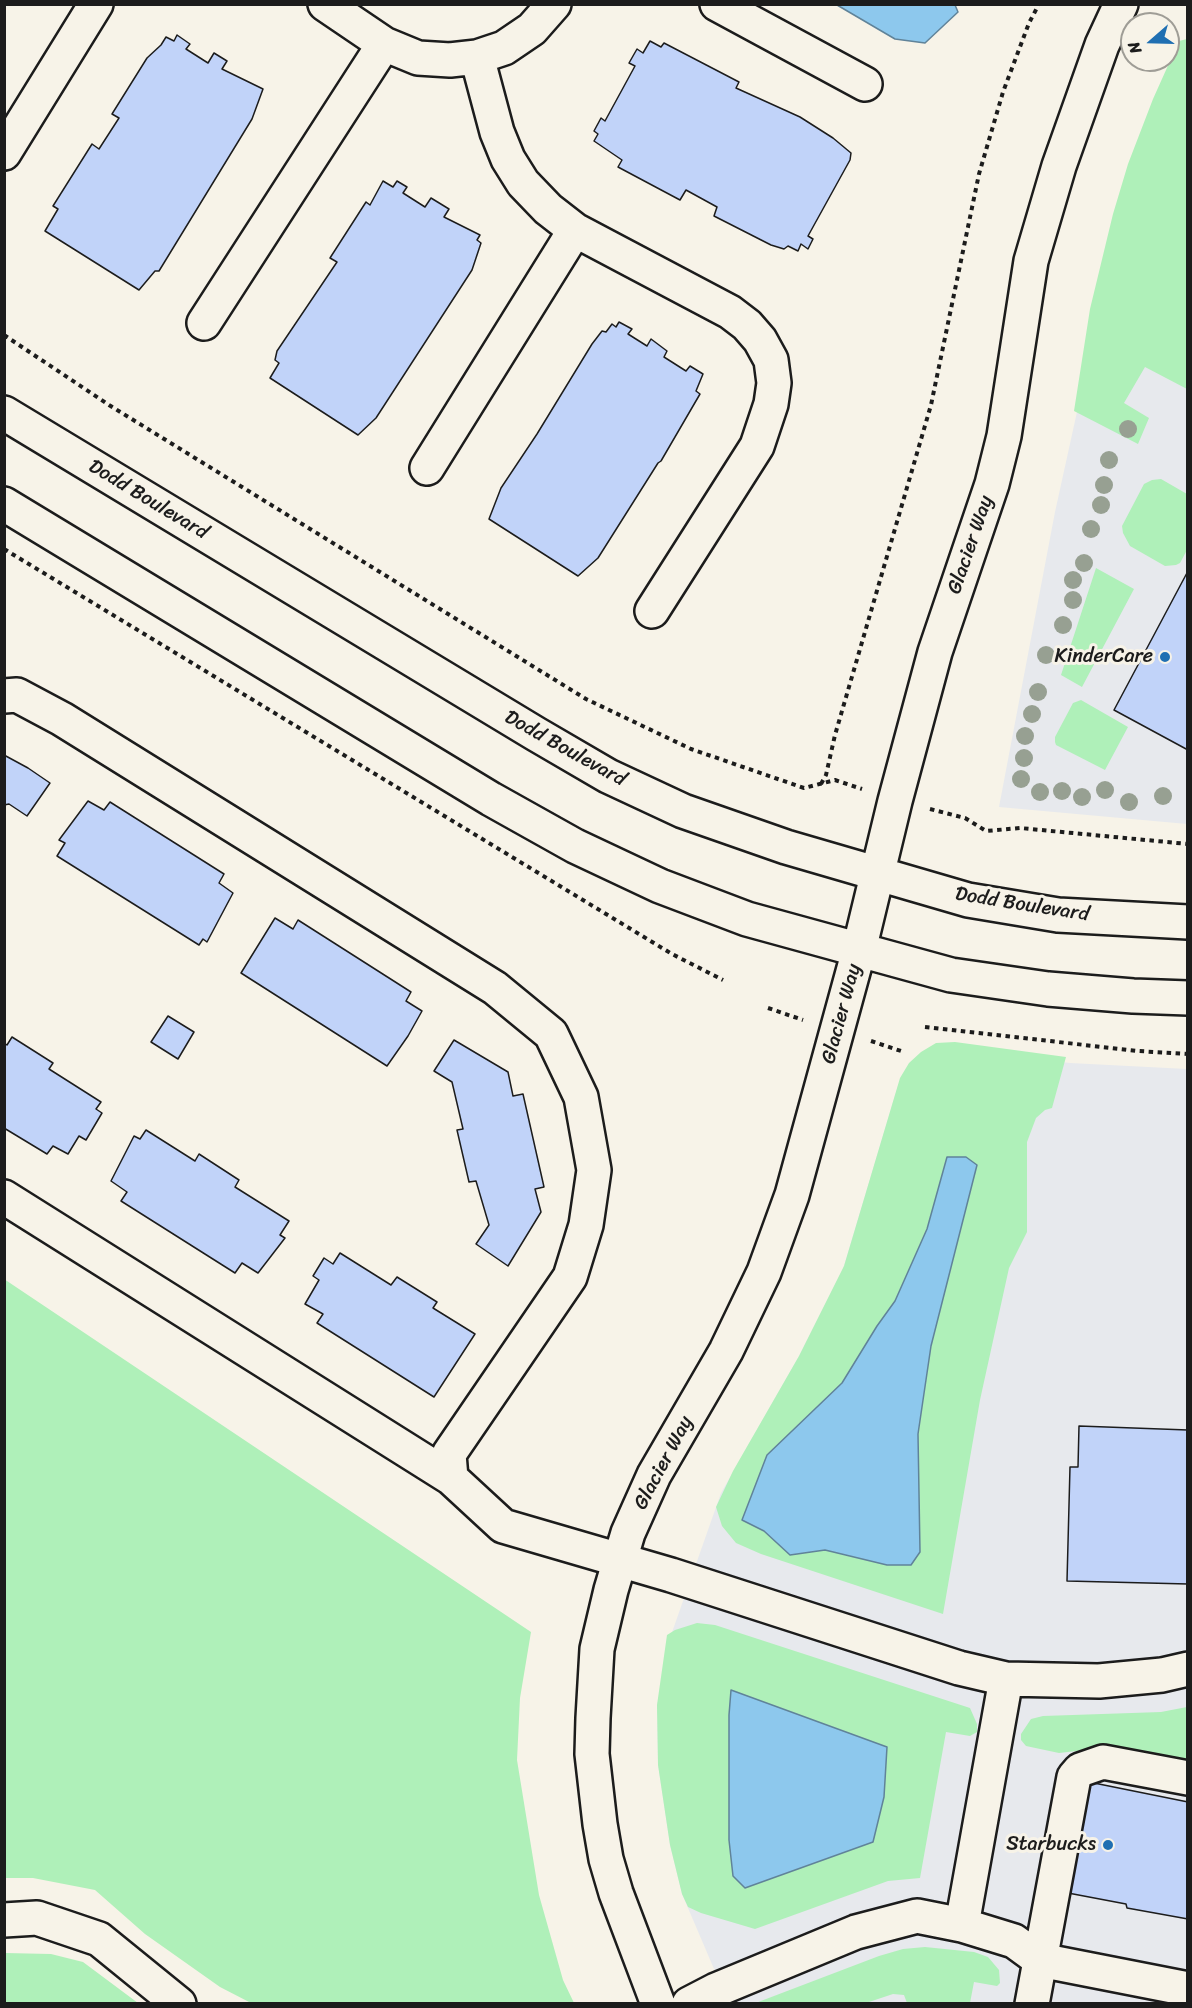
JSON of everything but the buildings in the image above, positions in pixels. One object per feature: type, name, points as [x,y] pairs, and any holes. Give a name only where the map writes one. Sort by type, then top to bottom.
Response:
[{"type":"street","points":[[4,153],[96,4]]},
{"type":"street","points":[[325,4],[384,44],[418,58],[450,60],[477,57],[504,48],[532,29],[554,4]]},
{"type":"street","points":[[717,4],[865,84]]},
{"type":"street","name":"Glacier Way","points":[[658,2004],[616,1893],[606,1859],[592,1754],[597,1649],[628,1533],[654,1474],[726,1351],[764,1272],[792,1195],[859,950],[895,801],[935,652],[992,484],[1004,436],[1031,261],[1059,166],[1102,45],[1121,4]]},
{"type":"street","points":[[204,323],[384,44]]},
{"type":"street","points":[[477,57],[496,132],[508,159],[523,183],[539,201],[575,230],[730,312],[747,325],[760,340],[771,360],[774,383],[771,404],[757,446],[652,612]]},
{"type":"street","points":[[4,104],[52,75]]},
{"type":"street","points":[[427,468],[575,230]]},
{"type":"street","name":"Dodd Boulevard","points":[[4,413],[608,776],[694,815],[786,847],[968,900],[1058,915],[1188,922]]},
{"type":"street","points":[[4,504],[491,799],[575,846],[660,886],[736,915],[955,976],[1048,989],[1188,998]]},
{"type":"street","points":[[4,696],[17,695],[62,719],[495,988],[551,1034],[581,1097],[594,1170],[586,1225],[570,1277],[449,1454],[451,1478]]},
{"type":"street","points":[[4,1197],[451,1478],[503,1526],[670,1575],[959,1668],[1006,1678],[1099,1681],[1162,1675],[1188,1669]]},
{"type":"street","points":[[962,1925],[1006,1678]]},
{"type":"street","points":[[1032,2004],[1074,1778],[1080,1770],[1103,1762],[1188,1779]]},
{"type":"street","points":[[689,2004],[716,1990],[856,1932],[917,1916],[962,1925],[1014,1941],[1040,1960],[1188,1989]]},
{"type":"street","points":[[4,1920],[37,1918],[99,1939],[179,2004]]},
{"type":"path","points":[[821,784],[826,775],[835,735],[931,405],[979,174],[1003,92],[1029,23],[1039,4]]},
{"type":"path","points":[[4,335],[109,405],[586,699],[691,749],[804,788],[835,780],[895,801],[965,818],[986,831],[1020,828],[1188,844]]},
{"type":"path","points":[[4,549],[672,954],[723,980]]},
{"type":"path","points":[[925,1027],[1138,1051],[1188,1054]]},
{"type":"shaded area","points":[[1187,50],[1187,824],[999,807],[1055,512],[1084,380]]},
{"type":"shaded area","points":[[948,1049],[1070,1063],[1187,1069],[1187,2003],[729,2004],[682,1894],[670,1845],[658,1765],[657,1706],[670,1638],[721,1493],[799,1356],[843,1269],[897,1089]]},
{"type":"green space","points":[[1187,39],[1187,389],[1145,367],[1124,403],[1149,418],[1138,444],[1074,411],[1090,309],[1113,214],[1128,164],[1165,72],[1180,72],[1180,41]]},
{"type":"green space","points":[[1161,479],[1187,494],[1187,550],[1180,563],[1176,565],[1165,566],[1130,546],[1123,533],[1122,526],[1144,484]]},
{"type":"green space","points":[[1096,568],[1134,589],[1082,687],[1061,675]]},
{"type":"green space","points":[[1081,700],[1128,727],[1105,770],[1056,745],[1055,737],[1073,703]]},
{"type":"green space","points":[[955,1042],[1066,1057],[1052,1108],[1045,1110],[1036,1118],[1027,1142],[1027,1232],[1009,1268],[980,1400],[943,1614],[761,1554],[736,1543],[722,1526],[716,1507],[733,1471],[799,1356],[844,1266],[900,1078],[909,1063],[936,1043]],"holes":[[[947,1157],[977,1165],[931,1346],[918,1434],[920,1552],[911,1565],[887,1565],[825,1550],[790,1555],[764,1531],[742,1520],[767,1455],[842,1383],[895,1301],[927,1229]]]},
{"type":"green space","points":[[4,1279],[531,1632],[520,1698],[517,1760],[539,1895],[563,1980],[574,2003],[251,2003],[220,1987],[145,1934],[95,1890],[33,1878],[5,1878]]},
{"type":"green space","points":[[697,1623],[715,1625],[970,1708],[977,1724],[977,1732],[970,1736],[946,1732],[920,1878],[888,1881],[755,1929],[688,1907],[682,1894],[670,1845],[658,1765],[657,1705],[667,1635]],"holes":[[[732,1691],[884,1797],[873,1842],[859,1846],[729,1840],[729,1715]]]},
{"type":"green space","points":[[1187,1707],[1187,1765],[1103,1748],[1059,1753],[1026,1746],[1021,1740],[1021,1734],[1031,1719],[1043,1716],[1161,1712]]},
{"type":"green space","points":[[925,1947],[974,1952],[988,1957],[999,1970],[1000,1983],[997,1986],[974,1982],[970,2003],[907,2003],[904,1995],[893,1994],[866,2003],[753,2004],[879,1956],[903,1949]]},
{"type":"green space","points":[[5,1953],[51,1954],[83,1962],[138,2003],[5,2003]]},
{"type":"water","points":[[837,5],[955,5],[958,12],[925,43],[895,39]]},
{"type":"water","points":[[947,1157],[966,1157],[977,1165],[931,1346],[918,1434],[920,1552],[911,1565],[887,1565],[825,1550],[790,1555],[764,1531],[742,1520],[767,1455],[842,1383],[895,1301],[927,1229]]},
{"type":"water","points":[[731,1690],[887,1747],[884,1797],[873,1842],[745,1888],[733,1876],[729,1840]]},
{"type":"place","name":"KinderCare","points":[[1165,657]]},
{"type":"place","name":"Starbucks","points":[[1108,1845]]}]
